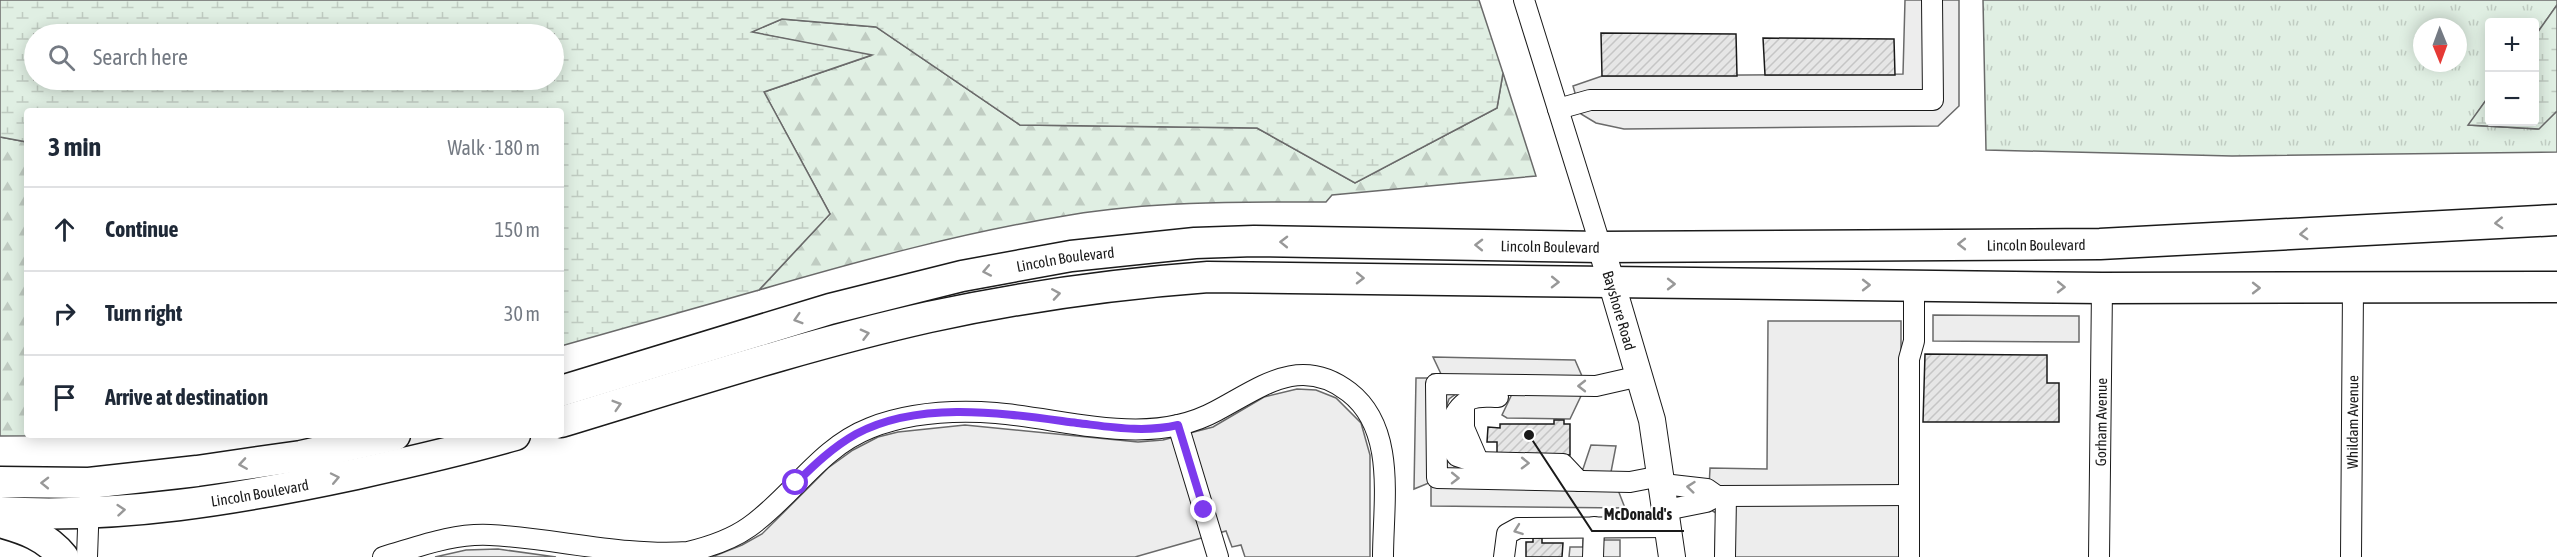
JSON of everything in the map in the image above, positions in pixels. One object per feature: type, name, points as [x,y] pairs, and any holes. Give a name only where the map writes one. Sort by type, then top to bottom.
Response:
[{"type":"highway","name":"Lincoln Boulevard","points":[[564,390],[830,309],[962,276],[1071,256],[1195,243],[1601,247],[2100,244],[2557,220]]},
{"type":"highway","points":[[564,421],[785,355],[890,327],[980,307],[1089,288],[1208,277],[2102,288],[2557,287]]},
{"type":"highway","name":"Lincoln Boulevard","points":[[0,482],[89,483],[197,471],[289,457],[381,438]]},
{"type":"highway","name":"Lincoln Boulevard","points":[[0,512],[88,513],[197,504],[297,487],[437,456],[504,438]]},
{"type":"highway","points":[[0,522],[36,534],[46,540],[63,557]]},
{"type":"main road","name":"Bayshore Road","points":[[1601,247],[1652,420],[1672,557]]},
{"type":"street","name":"Bayshore Road","points":[[1524,0],[1601,247]]},
{"type":"street","points":[[1558,109],[1590,100],[1934,100],[1932,0]]},
{"type":"street","points":[[1909,557],[1909,359],[1914,340],[1914,285]]},
{"type":"street","name":"Gorham Avenue","points":[[2099,557],[2102,288]]},
{"type":"street","name":"Whildam Avenue","points":[[2351,557],[2353,288]]},
{"type":"street","points":[[383,557],[445,540],[475,535],[639,555],[672,555],[722,541],[747,529],[817,462],[845,441],[873,427],[910,417],[986,412],[1125,429],[1154,429],[1178,425],[1213,413],[1278,378],[1308,376],[1324,379],[1347,390],[1365,407],[1372,418],[1383,447],[1383,557]]},
{"type":"street","points":[[1640,376],[1596,386],[1436,384],[1437,478],[1630,483],[1662,480],[1707,489],[1722,496]]},
{"type":"street","points":[[1514,385],[1503,397],[1476,397],[1457,411],[1451,423],[1453,452],[1462,459],[1479,463],[1563,464],[1579,481]]},
{"type":"street","points":[[1178,425],[1215,556]]},
{"type":"street","points":[[87,557],[89,483]]},
{"type":"street","points":[[1504,557],[1507,534],[1518,528],[1594,527],[1668,518],[1722,496],[1909,495]]},
{"type":"street","points":[[1722,496],[1725,557]]},
{"type":"street","points":[[1593,557],[1594,527]]},
{"type":"green space","points":[[0,0],[1479,0],[1503,73],[1497,108],[1355,183],[1257,128],[1020,125],[876,27],[782,19],[752,32],[872,55],[764,92],[830,214],[759,290],[564,345],[564,108],[24,108],[24,141],[0,137]]},
{"type":"green space","points":[[1983,0],[2557,0],[2557,5],[2539,30],[2539,18],[2485,18],[2485,102],[2469,125],[2538,129],[2557,111],[2557,152],[2232,156],[1986,150]]},
{"type":"green space","points":[[2557,5],[2557,111],[2539,129],[2486,126],[2539,126],[2539,30]]},
{"type":"green space","points":[[782,19],[876,27],[1020,125],[1257,128],[1355,183],[1497,108],[1503,73],[1536,176],[1332,195],[1326,202],[1230,202],[1102,210],[1031,222],[914,248],[759,290],[830,214],[764,92],[870,56],[751,32]]},
{"type":"green space","points":[[2485,102],[2485,126],[2468,125]]},
{"type":"green space","points":[[0,137],[24,141],[24,436],[0,436]]},
{"type":"shaded area","points":[[1905,0],[1959,0],[1959,106],[1938,126],[1624,129],[1596,123],[1581,114],[1573,86],[1602,76],[1903,74]]},
{"type":"shaded area","points":[[1933,315],[2079,316],[2079,342],[1933,341]]},
{"type":"shaded area","points":[[1768,321],[1901,321],[1901,557],[1715,557],[1716,513],[1708,508],[1710,468],[1767,469]]},
{"type":"shaded area","points":[[1433,357],[1575,360],[1582,376],[1590,377],[1570,419],[1507,418],[1502,415],[1512,394],[1456,394],[1449,399],[1447,456],[1454,466],[1583,469],[1591,445],[1616,446],[1611,472],[1625,508],[1431,506],[1431,482],[1414,489],[1416,378],[1432,378],[1432,374],[1441,374]]},
{"type":"shaded area","points":[[1297,389],[1316,390],[1336,398],[1361,423],[1370,455],[1370,557],[1245,557],[1241,545],[1232,547],[1226,531],[1135,557],[712,557],[762,534],[828,468],[853,450],[878,437],[898,432],[965,425],[1138,442],[1163,440],[1213,427],[1264,397]]},
{"type":"shaded area","points":[[1583,540],[1620,540],[1620,557],[1569,557],[1570,547],[1583,547]]},
{"type":"shaded area","points":[[498,549],[556,557],[435,557],[466,550]]},
{"type":"building","points":[[1601,33],[1736,34],[1737,76],[1602,76]]},
{"type":"building","points":[[1763,38],[1894,39],[1895,75],[1765,75]]},
{"type":"building","points":[[1925,354],[2047,355],[2047,383],[2059,383],[2059,422],[1923,422]]},
{"type":"building","points":[[1554,420],[1564,420],[1564,424],[1570,424],[1570,455],[1497,455],[1497,442],[1487,442],[1488,427],[1500,428],[1500,424],[1554,424]]},
{"type":"building","points":[[1533,538],[1542,538],[1542,543],[1563,543],[1562,557],[1526,557],[1526,542],[1533,542]]},
{"type":"place","name":"McDonald's","points":[[1529,435]]},
{"type":"route","points":[[796,483],[831,450],[858,433],[873,427],[910,417],[968,412],[998,413],[1125,429],[1142,430],[1178,425],[1204,510]]}]
